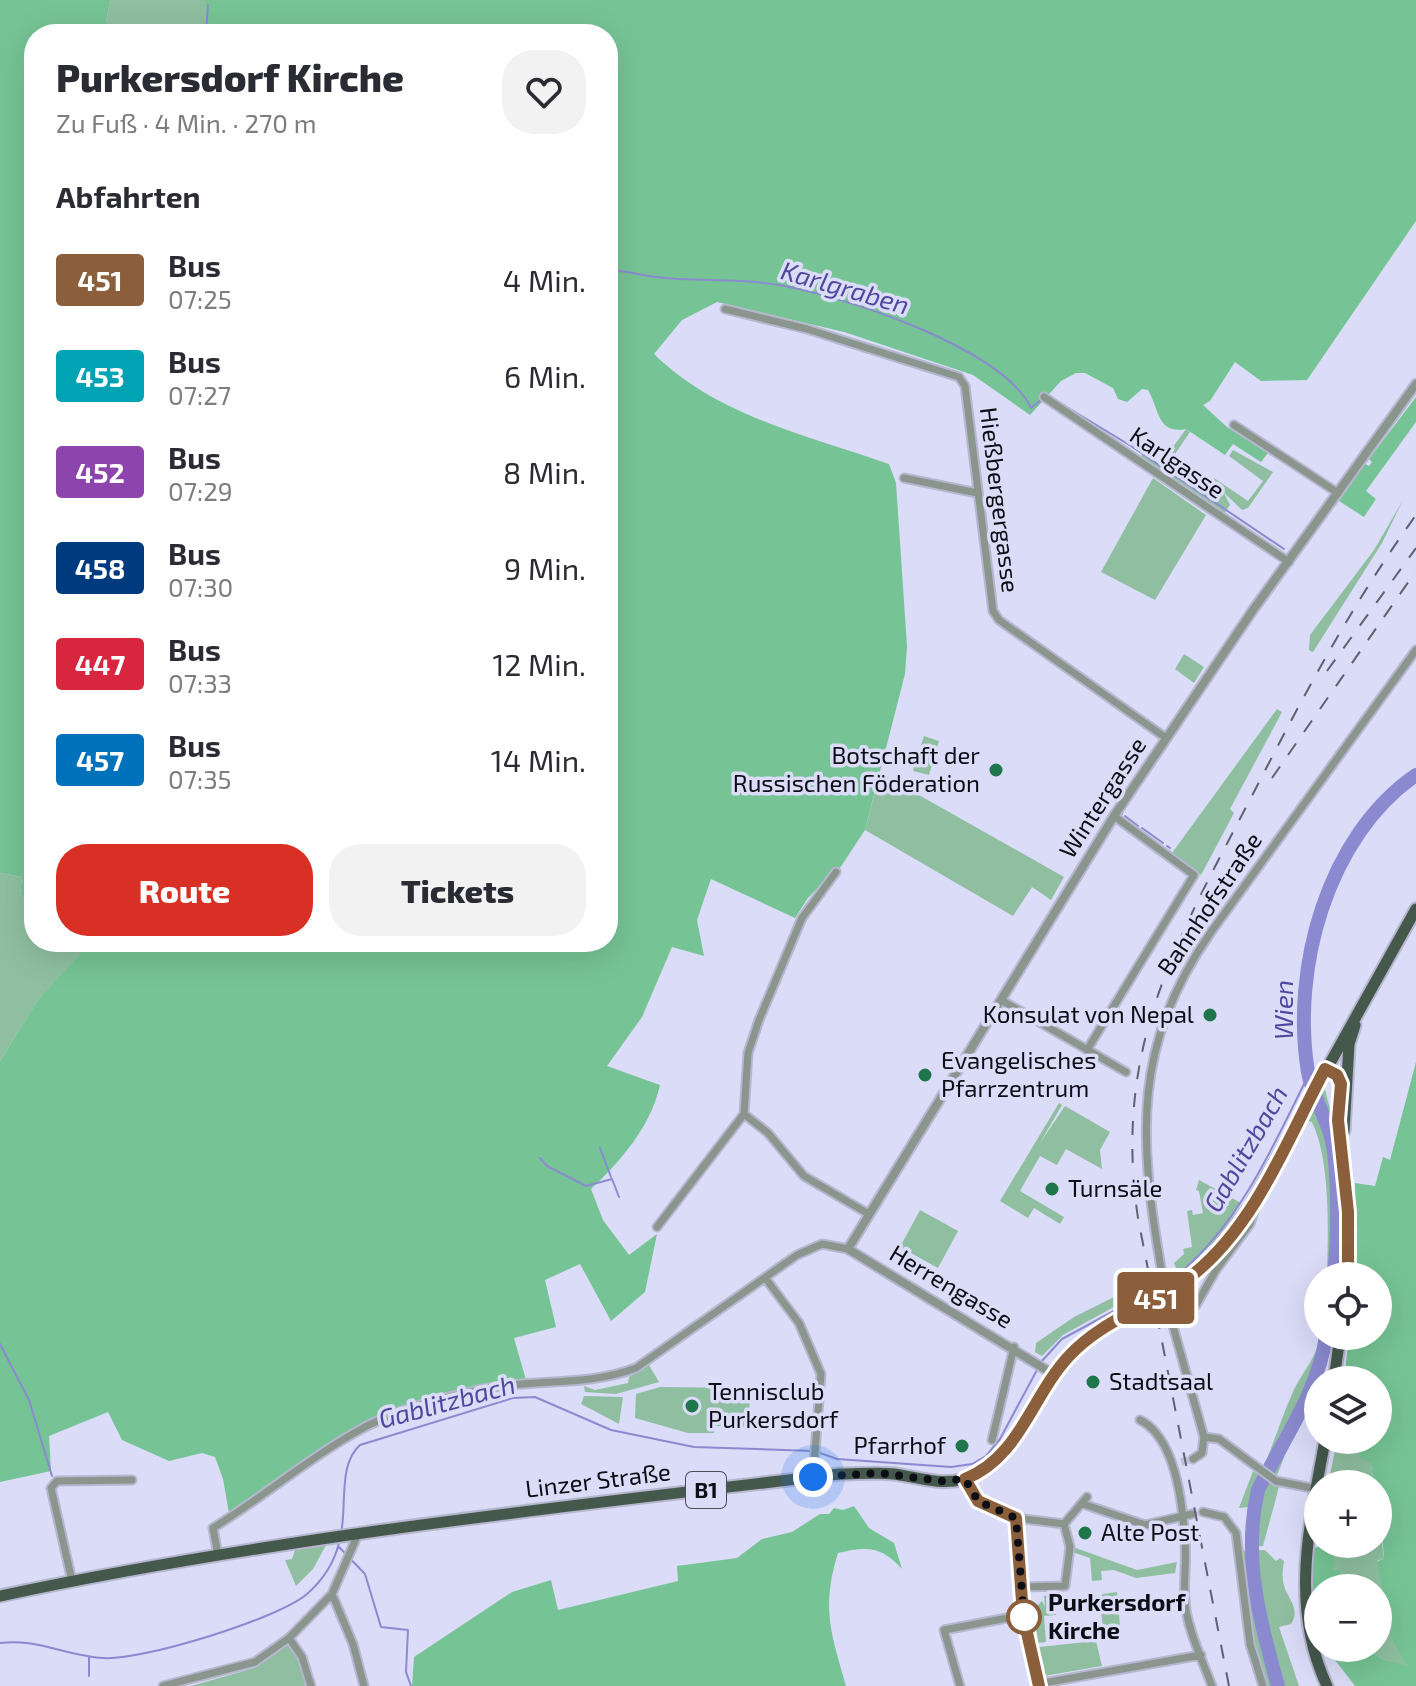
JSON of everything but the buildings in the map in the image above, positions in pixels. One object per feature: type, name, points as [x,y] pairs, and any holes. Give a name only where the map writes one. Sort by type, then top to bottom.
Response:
[{"type":"main road","points":[[1169,1296],[1218,1250],[1259,1192],[1416,909]]},
{"type":"main road","points":[[1392,954],[1416,921]]},
{"type":"main road","points":[[1342,1144],[1349,1044],[1361,1006]]},
{"type":"main road","points":[[1326,1067],[1343,1065],[1349,1074]]},
{"type":"main road","points":[[1326,1067],[1340,1080],[1338,1120],[1350,1231],[1349,1262]]},
{"type":"main road","points":[[1038,1685],[1023,1615],[1016,1518],[978,1501],[965,1479],[986,1469],[1007,1451],[1053,1374],[1088,1337],[1130,1312]]},
{"type":"main road","name":"Linzer Straße","points":[[0,1596],[324,1537],[813,1477],[880,1473],[941,1481],[965,1479]]},
{"type":"main road","points":[[1304,1558],[1303,1588],[1314,1656],[1327,1686]]},
{"type":"street","name":"Hießbergergasse","points":[[725,309],[822,333],[959,377],[965,386],[993,611],[999,620],[1166,738]]},
{"type":"street","name":"Wintergasse","points":[[848,1249],[867,1213],[1114,816],[1416,384]]},
{"type":"street","name":"Karlgasse","points":[[1044,397],[1289,562]]},
{"type":"street","points":[[1234,425],[1338,493]]},
{"type":"street","points":[[904,478],[977,493]]},
{"type":"street","name":"Bahnhofstraße","points":[[1204,1437],[1170,1316],[1169,1296],[1161,1268],[1147,1184],[1145,1121],[1149,1069],[1170,1000],[1184,971],[1416,650]]},
{"type":"street","points":[[1087,1050],[1194,875],[1114,816]]},
{"type":"street","points":[[657,1227],[744,1114],[748,1053],[759,1020],[802,918],[836,872]]},
{"type":"street","points":[[1001,1000],[1126,1072]]},
{"type":"street","points":[[744,1114],[768,1133],[804,1176],[867,1213]]},
{"type":"street","points":[[1170,1316],[1189,1311],[1196,1305],[1216,1270],[1250,1224],[1259,1192]]},
{"type":"street","points":[[218,1555],[213,1528],[358,1430],[409,1410],[485,1389],[583,1382],[636,1368],[813,1247],[832,1244],[848,1249]]},
{"type":"street","name":"Herrengasse","points":[[848,1249],[1034,1359],[1053,1374]]},
{"type":"street","points":[[766,1279],[799,1323],[816,1358],[822,1386],[813,1477]]},
{"type":"street","points":[[992,1440],[1014,1347]]},
{"type":"street","points":[[1140,1420],[1155,1428],[1171,1465],[1180,1519],[1185,1606],[1212,1686]]},
{"type":"street","points":[[1193,1459],[1202,1453],[1204,1437],[1219,1439],[1276,1481],[1304,1486]]},
{"type":"street","points":[[1171,1465],[1181,1462]]},
{"type":"street","points":[[72,1581],[51,1488],[57,1481],[132,1480]]},
{"type":"street","points":[[1064,1524],[1085,1501],[1138,1524],[1180,1519],[1192,1514]]},
{"type":"street","points":[[1203,1512],[1224,1517],[1236,1533],[1250,1644],[1263,1686]]},
{"type":"street","points":[[1016,1518],[1064,1524]]},
{"type":"street","points":[[1021,1587],[1065,1586],[1070,1547],[1064,1524]]},
{"type":"street","points":[[163,1686],[186,1683],[255,1662],[289,1638],[332,1594],[354,1546],[354,1533]]},
{"type":"street","points":[[332,1594],[364,1683],[371,1686]]},
{"type":"street","points":[[960,1686],[944,1630],[1023,1615]]},
{"type":"street","points":[[289,1638],[302,1657],[311,1686]]},
{"type":"street","points":[[1038,1685],[1201,1655]]},
{"type":"green space","points":[[0,0],[110,0],[106,24],[24,24],[24,897],[20,895],[22,877],[0,873]]},
{"type":"green space","points":[[110,0],[206,0],[206,24],[106,24]]},
{"type":"green space","points":[[206,0],[1416,0],[1416,221],[1307,380],[1261,381],[1235,362],[1210,401],[1203,405],[1227,427],[1268,453],[1261,462],[1233,444],[1225,455],[1186,429],[1169,428],[1160,418],[1148,390],[1142,389],[1127,402],[1118,399],[1113,388],[1085,373],[1076,373],[1061,381],[1030,415],[973,375],[844,332],[717,302],[682,320],[654,354],[679,375],[734,408],[795,433],[889,464],[896,483],[907,646],[905,674],[865,830],[836,874],[836,869],[808,898],[795,918],[711,879],[697,920],[704,956],[672,947],[642,1017],[607,1066],[660,1085],[642,1129],[613,1167],[591,1189],[603,1220],[629,1255],[657,1234],[645,1292],[611,1321],[580,1264],[545,1280],[556,1327],[514,1338],[526,1380],[429,1399],[360,1424],[229,1513],[223,1479],[215,1457],[202,1453],[169,1461],[122,1440],[108,1412],[49,1436],[51,1471],[0,1482],[0,1061],[39,998],[81,952],[618,952],[618,24],[206,24]]},
{"type":"green space","points":[[1416,397],[1416,422],[1366,491],[1376,499],[1364,517],[1339,501],[1365,464],[1369,466],[1372,462],[1369,459]]},
{"type":"green space","points":[[1186,429],[1190,432],[1175,454],[1207,477],[1203,488],[1213,486],[1224,493],[1230,505],[1223,515],[1219,509],[1140,458],[1143,453],[1160,465]]},
{"type":"green space","points":[[1233,450],[1273,472],[1248,508],[1242,510],[1212,481],[1214,478],[1248,501],[1263,481],[1229,456]]},
{"type":"green space","points":[[1153,478],[1206,515],[1155,600],[1101,572]]},
{"type":"green space","points":[[1403,500],[1382,543],[1313,652],[1309,650],[1310,635],[1374,550]]},
{"type":"green space","points":[[1184,654],[1204,667],[1194,683],[1175,669]]},
{"type":"green space","points":[[1277,709],[1282,712],[1230,809],[1234,813],[1201,875],[1172,853]]},
{"type":"green space","points":[[924,736],[939,741],[929,775],[913,771]]},
{"type":"green space","points":[[880,773],[1064,877],[1051,900],[1032,887],[1013,916],[865,830]]},
{"type":"green space","points":[[0,873],[22,877],[20,895],[24,897],[24,952],[82,952],[39,998],[0,1061]]},
{"type":"green space","points":[[1416,1062],[1416,1686],[1355,1686],[1337,1662],[1392,1662],[1407,1666],[1392,1639],[1392,1574],[1379,1574],[1377,1562],[1392,1558],[1392,1470],[1372,1470],[1371,1464],[1359,1456],[1392,1454],[1392,1366],[1346,1366],[1347,1350],[1392,1350],[1392,1262],[1356,1262],[1355,1183],[1375,1186],[1383,1157],[1390,1160]]},
{"type":"green space","points":[[1324,1086],[1333,1120],[1330,1125],[1342,1213],[1341,1262],[1327,1262],[1325,1177],[1318,1138],[1312,1122],[1307,1121]]},
{"type":"green space","points":[[1059,1103],[1062,1105],[1040,1143],[1065,1106],[1110,1132],[1100,1150],[1102,1169],[1066,1149],[1057,1165],[1040,1156],[1020,1191],[1064,1217],[1060,1224],[1034,1208],[1028,1218],[1000,1201]]},
{"type":"green space","points":[[1199,1180],[1241,1203],[1221,1235],[1179,1275],[1174,1263],[1184,1254],[1183,1249],[1192,1247],[1187,1211],[1192,1210],[1193,1215],[1203,1213],[1199,1191],[1196,1190]]},
{"type":"green space","points":[[920,1210],[958,1231],[938,1268],[900,1247]]},
{"type":"green space","points":[[1124,1292],[1130,1298],[1063,1335],[1042,1356],[1035,1352],[1036,1343],[1074,1317]]},
{"type":"green space","points":[[1316,1350],[1329,1350],[1324,1366],[1308,1366]]},
{"type":"green space","points":[[649,1365],[659,1382],[616,1394],[585,1392],[584,1386],[595,1390],[628,1383],[629,1377]]},
{"type":"green space","points":[[1304,1373],[1304,1414],[1276,1478],[1263,1468]]},
{"type":"green space","name":"Tennisclub Purkersdorf","points":[[660,1387],[750,1388],[749,1427],[715,1426],[714,1433],[688,1433],[635,1418],[636,1394]]},
{"type":"green space","points":[[584,1396],[623,1397],[619,1424],[581,1404]]},
{"type":"green space","points":[[1334,1454],[1365,1454],[1372,1470],[1331,1470]]},
{"type":"green space","points":[[1253,1471],[1279,1487],[1263,1546],[1247,1547],[1248,1507],[1239,1508]]},
{"type":"green space","points":[[854,1506],[869,1528],[894,1543],[902,1569],[888,1556],[873,1550],[838,1553],[829,1605],[836,1651],[846,1686],[412,1686],[414,1657],[512,1592],[551,1580],[558,1610],[678,1581],[677,1566],[737,1558],[762,1539],[792,1532],[820,1514],[829,1514],[834,1508],[843,1510]]},
{"type":"green space","points":[[326,1545],[313,1569],[296,1586],[285,1560],[292,1559],[295,1550]]},
{"type":"green space","points":[[1073,1547],[1137,1570],[1177,1562],[1175,1573],[1136,1578],[1114,1570],[1101,1571],[1102,1580],[1092,1581],[1090,1558],[1072,1552]]},
{"type":"green space","points":[[1265,1550],[1276,1561],[1280,1558],[1284,1561],[1284,1587],[1295,1613],[1291,1624],[1279,1627],[1299,1686],[1265,1686],[1252,1635],[1239,1551]]},
{"type":"green space","points":[[1314,1558],[1335,1558],[1333,1571],[1340,1569],[1341,1574],[1312,1574]]},
{"type":"green space","points":[[1334,1558],[1384,1558],[1377,1561],[1381,1574],[1341,1574],[1340,1569],[1332,1572]]},
{"type":"green space","points":[[1117,1592],[1121,1637],[1105,1640],[1099,1599],[1103,1594]]},
{"type":"green space","points":[[1054,1595],[1056,1615],[1044,1616],[1046,1642],[1038,1643],[1034,1609],[1042,1601],[1045,1607],[1044,1596]]},
{"type":"green space","points":[[1392,1614],[1407,1667],[1391,1662]]},
{"type":"green space","points":[[1096,1641],[1102,1666],[1044,1676],[1039,1647]]},
{"type":"green space","points":[[288,1644],[301,1663],[307,1686],[191,1686],[254,1668]]},
{"type":"waterway","name":"Karlgraben","points":[[207,24],[208,5]]},
{"type":"waterway","name":"Karlgraben","points":[[618,271],[671,278],[758,282],[836,299],[915,326],[954,344],[988,364],[1014,386],[1031,408],[1042,399]]},
{"type":"waterway","name":"Karlgraben","points":[[1047,395],[1131,446],[1284,549]]},
{"type":"waterway","name":"Wien","points":[[1335,1262],[1337,1208],[1334,1155],[1330,1132],[1310,1081],[1304,1032],[1305,991],[1311,949],[1322,908],[1338,869],[1359,833],[1385,801],[1416,775]]},
{"type":"waterway","points":[[1125,816],[1138,826]]},
{"type":"waterway","points":[[1142,828],[1163,843]]},
{"type":"waterway","name":"Gablitzbach","points":[[1180,1273],[1202,1252],[1238,1206],[1308,1076]]},
{"type":"waterway","points":[[600,1148],[611,1177]]},
{"type":"waterway","points":[[540,1158],[547,1166],[586,1186],[612,1179],[619,1197]]},
{"type":"waterway","name":"Gablitzbach","points":[[1167,1282],[1175,1277]]},
{"type":"waterway","name":"Gablitzbach","points":[[1041,1362],[1062,1339],[1162,1285]]},
{"type":"waterway","points":[[0,1344],[29,1400],[52,1476]]},
{"type":"waterway","name":"Wien","points":[[1278,1686],[1255,1589],[1254,1515],[1258,1490],[1308,1396],[1323,1350]]},
{"type":"waterway","name":"Gablitzbach","points":[[820,1453],[837,1459],[951,1467],[972,1464],[986,1456],[1000,1439],[1038,1368]]},
{"type":"waterway","name":"Gablitzbach","points":[[341,1533],[346,1474],[353,1453],[360,1445],[513,1398],[535,1397],[611,1430],[694,1447],[813,1451]]},
{"type":"waterway","name":"Gablitzbach","points":[[0,1643],[26,1643],[103,1658],[177,1646],[268,1615],[307,1594],[327,1571],[339,1543]]},
{"type":"waterway","points":[[339,1547],[365,1574],[381,1627],[408,1630],[406,1672],[411,1686]]},
{"type":"waterway","points":[[89,1658],[89,1676]]},
{"type":"tunnel","points":[[1130,1312],[1171,1290]]},
{"type":"tunnel","points":[[1181,1462],[1193,1459]]},
{"type":"railway","points":[[1229,1686],[1138,1218],[1132,1156],[1135,1098],[1144,1044],[1159,993],[1202,893],[1331,648],[1416,515]]},
{"type":"railway","points":[[1327,671],[1416,548]]},
{"type":"railway","points":[[1272,778],[1416,571]]},
{"type":"bus line","name":"451","points":[[1039,1686],[1023,1615],[1016,1518],[984,1506],[971,1492],[965,1479],[986,1469],[1007,1451],[1049,1380],[1082,1343],[1106,1325],[1171,1290],[1206,1264],[1241,1222],[1325,1069],[1337,1075],[1341,1084],[1338,1120],[1350,1231],[1349,1262]]},
{"type":"place","name":"Botschaft der Russischen Föderation","points":[[996,770]]},
{"type":"place","name":"Konsulat von Nepal","points":[[1210,1015]]},
{"type":"place","name":"Evangelisches Pfarrzentrum","points":[[925,1075]]},
{"type":"place","name":"Turnsäle","points":[[1052,1189]]},
{"type":"place","name":"Stadtsaal","points":[[1093,1382]]},
{"type":"place","name":"Tennisclub Purkersdorf","points":[[692,1406]]},
{"type":"place","name":"Pfarrhof","points":[[962,1446]]},
{"type":"place","name":"Alte Post","points":[[1085,1533]]},
{"type":"place","name":"Purkersdorf Kirche","points":[[1024,1617]]},
{"type":"route","points":[[813,1477],[880,1473],[941,1481],[965,1479],[971,1492],[984,1506],[1016,1518],[1024,1617]]}]
